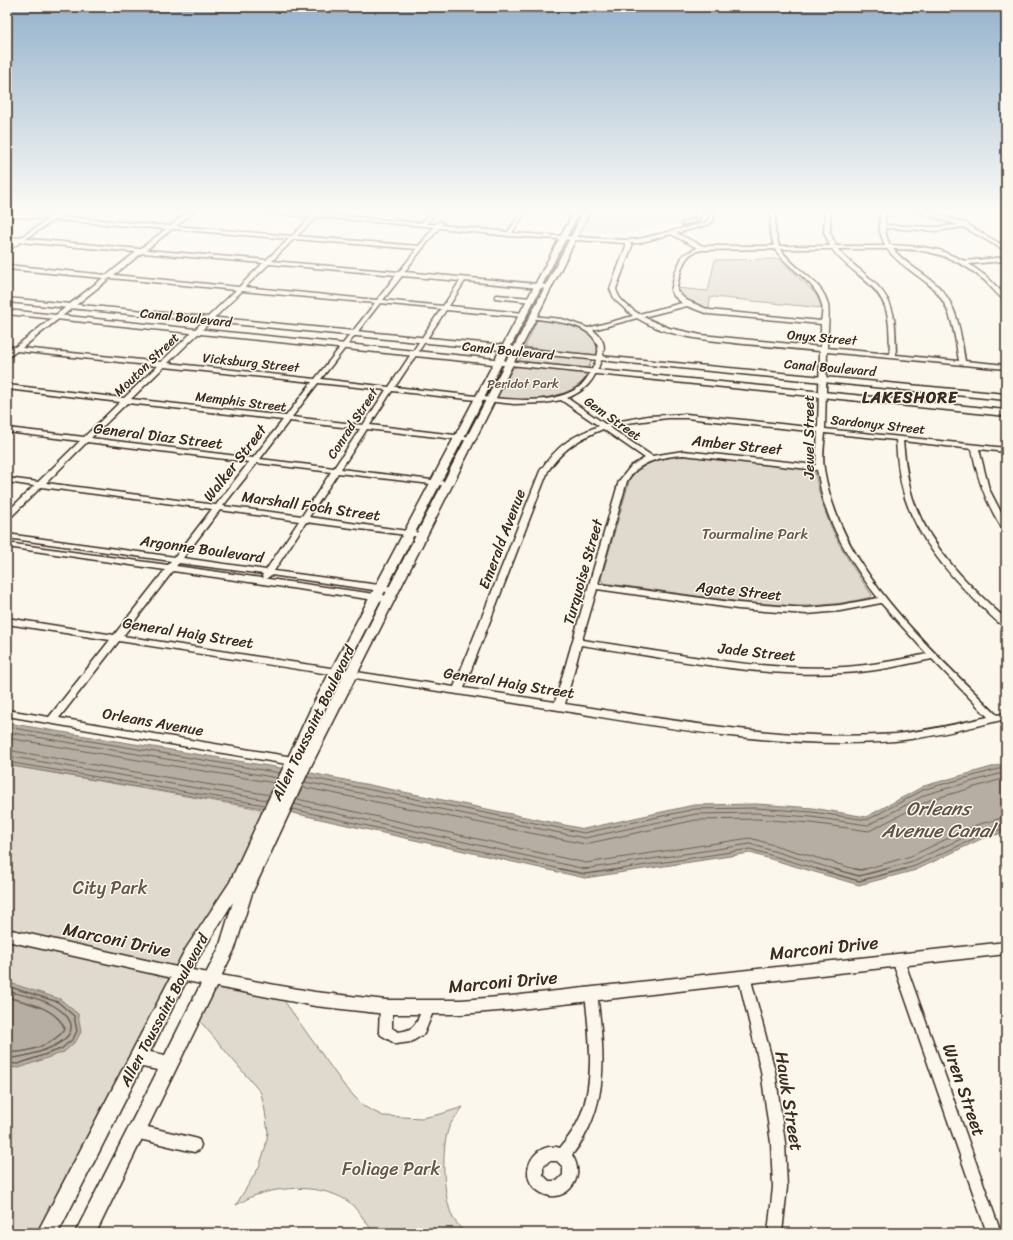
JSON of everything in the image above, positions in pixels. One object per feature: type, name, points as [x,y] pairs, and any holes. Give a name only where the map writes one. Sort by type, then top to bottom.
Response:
[{"type":"main road","name":"Allen Toussaint Boulevard","points":[[85,1233],[227,948],[244,893],[296,764],[309,727],[336,672],[460,438],[476,419],[504,362],[506,349],[548,269]]},
{"type":"main road","name":"Allen Toussaint Boulevard","points":[[504,362],[517,350],[558,269]]},
{"type":"main road","points":[[533,298],[544,298]]},
{"type":"main road","name":"Canal Boulevard","points":[[7,300],[517,350]]},
{"type":"main road","name":"Canal Boulevard","points":[[7,312],[504,362]]},
{"type":"main road","points":[[516,330],[526,331]]},
{"type":"main road","name":"Allen Toussaint Boulevard","points":[[296,764],[324,729],[421,535],[472,440],[476,419]]},
{"type":"main road","points":[[309,727],[324,729]]},
{"type":"main road","name":"Allen Toussaint Boulevard","points":[[47,1233],[191,955],[224,906],[273,818]]},
{"type":"main road","points":[[138,1058],[169,1064]]},
{"type":"street","points":[[28,269],[524,315]]},
{"type":"street","points":[[7,356],[118,269]]},
{"type":"street","name":"Mouton Street","points":[[7,516],[261,269]]},
{"type":"street","points":[[343,269],[549,287]]},
{"type":"street","name":"Walker Street","points":[[52,720],[403,269]]},
{"type":"street","points":[[621,269],[613,291],[620,302],[639,317]]},
{"type":"street","points":[[680,269],[674,288],[676,294],[688,304],[700,310],[825,323]]},
{"type":"street","name":"Jewel Street","points":[[794,269],[814,286],[822,297],[825,305],[820,468],[823,486],[837,527],[857,562],[882,600],[995,718]]},
{"type":"street","points":[[855,269],[877,288],[886,300],[890,314],[893,356]]},
{"type":"street","points":[[913,269],[944,296],[954,316],[962,362]]},
{"type":"street","points":[[972,269],[982,276],[1006,299]]},
{"type":"street","name":"Conrad Street","points":[[263,580],[463,280]]},
{"type":"street","points":[[497,297],[533,298]]},
{"type":"street","points":[[587,330],[688,304]]},
{"type":"street","points":[[534,317],[565,322],[587,330],[596,337],[601,345],[599,358]]},
{"type":"street","name":"Onyx Street","points":[[639,317],[663,328],[694,337],[1006,367]]},
{"type":"street","name":"Vicksburg Street","points":[[7,348],[526,402],[561,397],[575,392],[585,385],[594,372],[599,358]]},
{"type":"street","name":"Canal Boulevard","points":[[517,350],[1006,398]]},
{"type":"street","name":"Canal Boulevard","points":[[504,362],[1006,413]]},
{"type":"street","points":[[654,377],[658,364]]},
{"type":"street","name":"Memphis Street","points":[[7,387],[472,440]]},
{"type":"street","points":[[900,387],[901,403]]},
{"type":"street","name":"Gem Street","points":[[561,397],[651,459]]},
{"type":"street","name":"Sardonyx Street","points":[[604,427],[639,418],[674,416],[705,417],[1006,450]]},
{"type":"street","name":"Emerald Avenue","points":[[458,690],[547,463],[568,443],[604,427]]},
{"type":"street","name":"General Diaz Street","points":[[7,430],[448,484]]},
{"type":"street","points":[[899,438],[901,461],[906,487],[912,507],[920,522],[942,557],[958,577],[1006,624]]},
{"type":"street","points":[[975,447],[983,484],[998,516],[1006,528]]},
{"type":"street","name":"Amber Street","points":[[651,459],[673,453],[683,453],[820,468]]},
{"type":"street","name":"Turquoise Street","points":[[559,706],[626,474],[639,464],[651,459]]},
{"type":"street","name":"Marshall Foch Street","points":[[7,480],[421,535]]},
{"type":"street","name":"Argonne Boulevard","points":[[7,536],[268,572],[391,595]]},
{"type":"street","name":"Argonne Boulevard","points":[[7,545],[263,580],[378,593]]},
{"type":"street","name":"Agate Street","points":[[593,586],[738,606],[790,610],[827,609],[882,600]]},
{"type":"street","name":"General Haig Street","points":[[7,621],[728,732],[806,740],[896,737],[942,731],[1006,716]]},
{"type":"street","name":"Jade Street","points":[[577,642],[739,665],[794,670],[865,668],[934,656]]},
{"type":"street","name":"Orleans Avenue","points":[[7,713],[296,764]]},
{"type":"street","name":"Marconi Drive","points":[[7,935],[78,952],[212,980],[315,999],[386,1007],[429,1007],[511,1003],[590,993],[1006,948]]},
{"type":"street","name":"Wren Street","points":[[898,960],[994,1233]]},
{"type":"street","name":"Hawk Street","points":[[744,976],[768,1071],[778,1143],[780,1187],[775,1233]]},
{"type":"street","points":[[562,1156],[572,1145],[585,1120],[594,1094],[598,1055],[590,993]]},
{"type":"street","points":[[386,1007],[386,1030],[396,1038],[410,1038],[420,1030],[429,1007]]},
{"type":"street","points":[[135,1132],[194,1145]]},
{"type":"green space","points":[[713,269],[790,269],[817,296],[822,308],[714,297],[710,298],[709,309],[687,300],[677,291],[676,288],[708,291]]},
{"type":"green space","points":[[541,319],[578,328],[587,333],[597,346],[596,355],[525,347],[537,320]]},
{"type":"green space","points":[[524,352],[592,358],[589,367],[585,368],[519,361]]},
{"type":"green space","name":"Peridot Park","points":[[520,366],[588,374],[582,382],[574,388],[556,396],[524,400],[501,399],[497,397],[513,368]]},
{"type":"green space","name":"Tourmaline Park","points":[[677,456],[695,456],[808,469],[815,472],[823,506],[829,522],[852,566],[872,595],[871,597],[821,605],[770,606],[603,583],[601,579],[631,475],[641,467],[658,460]]},
{"type":"green space","name":"City Park","points":[[7,765],[261,809],[261,833],[47,1233],[7,1233]]},
{"type":"green space","name":"Foliage Park","points":[[212,980],[278,992],[343,1084],[363,1106],[383,1116],[422,1118],[463,1107],[451,1123],[447,1134],[444,1172],[447,1198],[450,1209],[453,1218],[464,1233],[374,1233],[350,1202],[336,1195],[314,1189],[302,1188],[267,1192],[253,1196],[236,1205],[259,1167],[265,1149],[268,1132],[261,1093],[194,1014]]},
{"type":"water","name":"Orleans Avenue Canal","points":[[7,723],[311,773],[584,829],[694,805],[757,804],[813,808],[866,817],[924,786],[1006,763],[1006,832],[981,839],[916,870],[859,885],[750,853],[585,878],[293,813],[7,765]]},
{"type":"water","points":[[7,982],[60,999],[78,1014],[81,1032],[76,1041],[64,1052],[19,1068],[7,1067]]},
{"type":"district","name":"LAKESHORE","points":[[910,397]]}]
